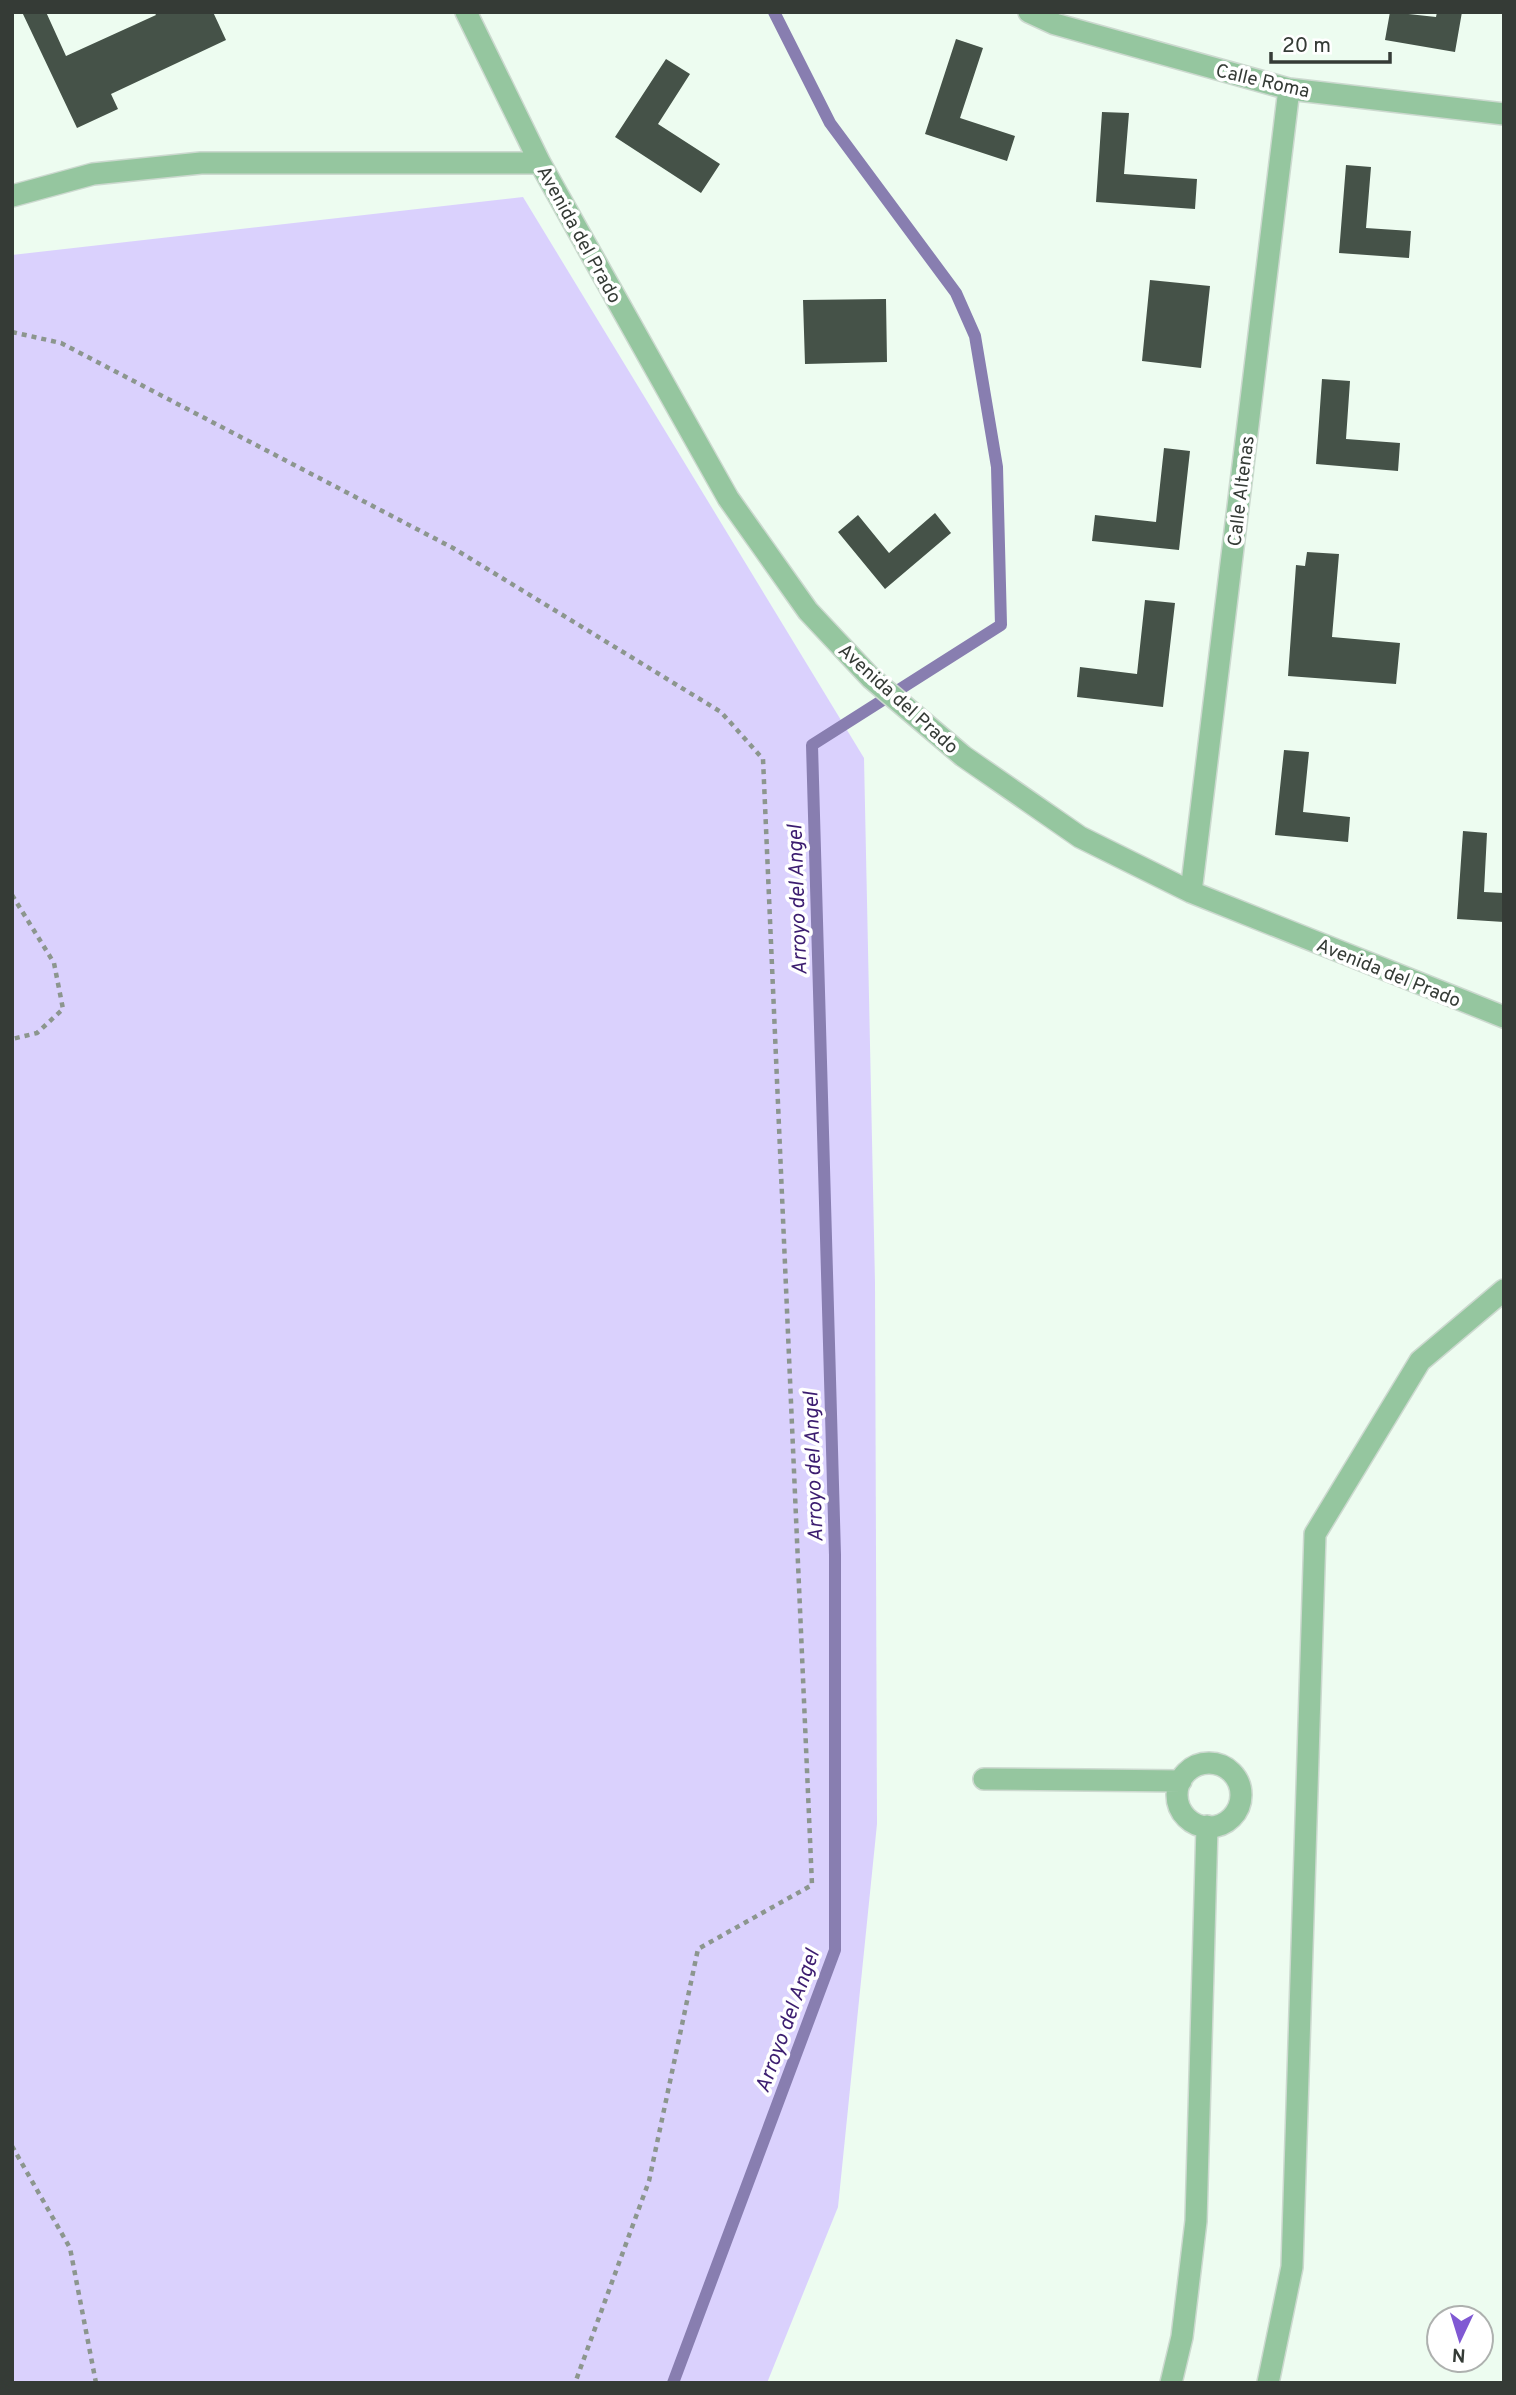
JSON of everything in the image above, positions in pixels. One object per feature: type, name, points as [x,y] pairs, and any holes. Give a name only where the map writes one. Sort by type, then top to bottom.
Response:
[{"type":"street","name":"Avenida del Prado","points":[[466,12],[540,163],[728,498],[808,611],[872,678],[963,757],[1080,836],[1191,892],[1504,1017]]},
{"type":"street","name":"Calle Roma","points":[[1029,12],[1055,24],[1289,89],[1504,114]]},
{"type":"street","name":"Calle Altenas","points":[[1191,892],[1289,89]]},
{"type":"street","points":[[12,196],[93,174],[201,163],[540,163]]},
{"type":"street","points":[[1268,2383],[1292,2267],[1315,1534],[1420,1361],[1504,1290]]},
{"type":"street","points":[[1212,1763],[1233,1774],[1241,1797],[1238,1809],[1220,1825],[1195,1824],[1179,1805],[1181,1781],[1189,1770],[1212,1763]]},
{"type":"street","points":[[984,1779],[1181,1781]]},
{"type":"street","points":[[1171,2383],[1182,2337],[1196,2221],[1207,1826]]},
{"type":"path","points":[[12,332],[61,343],[453,548],[721,712],[763,759],[812,1885],[698,1949],[649,2181],[575,2383]]},
{"type":"path","points":[[12,895],[54,963],[63,1009],[37,1033],[12,1039]]},
{"type":"path","points":[[12,2146],[70,2248],[96,2383]]},
{"type":"shaded area","points":[[523,197],[864,758],[875,1283],[877,1824],[838,2207],[767,2383],[12,2383],[12,255]]},
{"type":"building","points":[[22,12],[46,12],[66,56],[156,15],[154,12],[213,12],[226,40],[111,94],[118,109],[77,128]]},
{"type":"building","points":[[1390,12],[1436,17],[1437,12],[1462,12],[1455,52],[1385,40]]},
{"type":"building","points":[[956,39],[983,48],[960,118],[1015,136],[1007,161],[925,134]]},
{"type":"building","points":[[666,59],[690,74],[658,124],[720,164],[701,193],[615,137]]},
{"type":"building","points":[[1102,112],[1129,113],[1124,174],[1197,179],[1195,209],[1096,202]]},
{"type":"building","points":[[1346,165],[1371,167],[1366,228],[1411,231],[1409,258],[1339,253]]},
{"type":"building","points":[[1150,280],[1210,286],[1201,368],[1142,361]]},
{"type":"building","points":[[886,299],[887,362],[805,364],[803,300]]},
{"type":"building","points":[[1322,379],[1350,381],[1346,439],[1400,443],[1398,471],[1316,464]]},
{"type":"building","points":[[1164,448],[1190,451],[1179,550],[1092,541],[1095,515],[1156,522]]},
{"type":"building","points":[[935,513],[951,533],[885,589],[838,532],[858,515],[889,553]]},
{"type":"building","points":[[1307,552],[1339,554],[1332,637],[1400,643],[1396,684],[1288,676],[1296,565],[1305,566]]},
{"type":"building","points":[[1145,600],[1175,603],[1163,707],[1077,697],[1080,667],[1137,674]]},
{"type":"building","points":[[1284,750],[1309,752],[1303,812],[1350,817],[1348,842],[1275,835]]},
{"type":"building","points":[[1463,831],[1487,833],[1484,892],[1504,893],[1504,922],[1457,919]]},
{"type":"waterway","name":"Arroyo del Angel","points":[[673,2383],[835,1950],[835,1555],[812,745],[1001,625],[997,467],[975,336],[956,293],[830,123],[774,12]]}]
